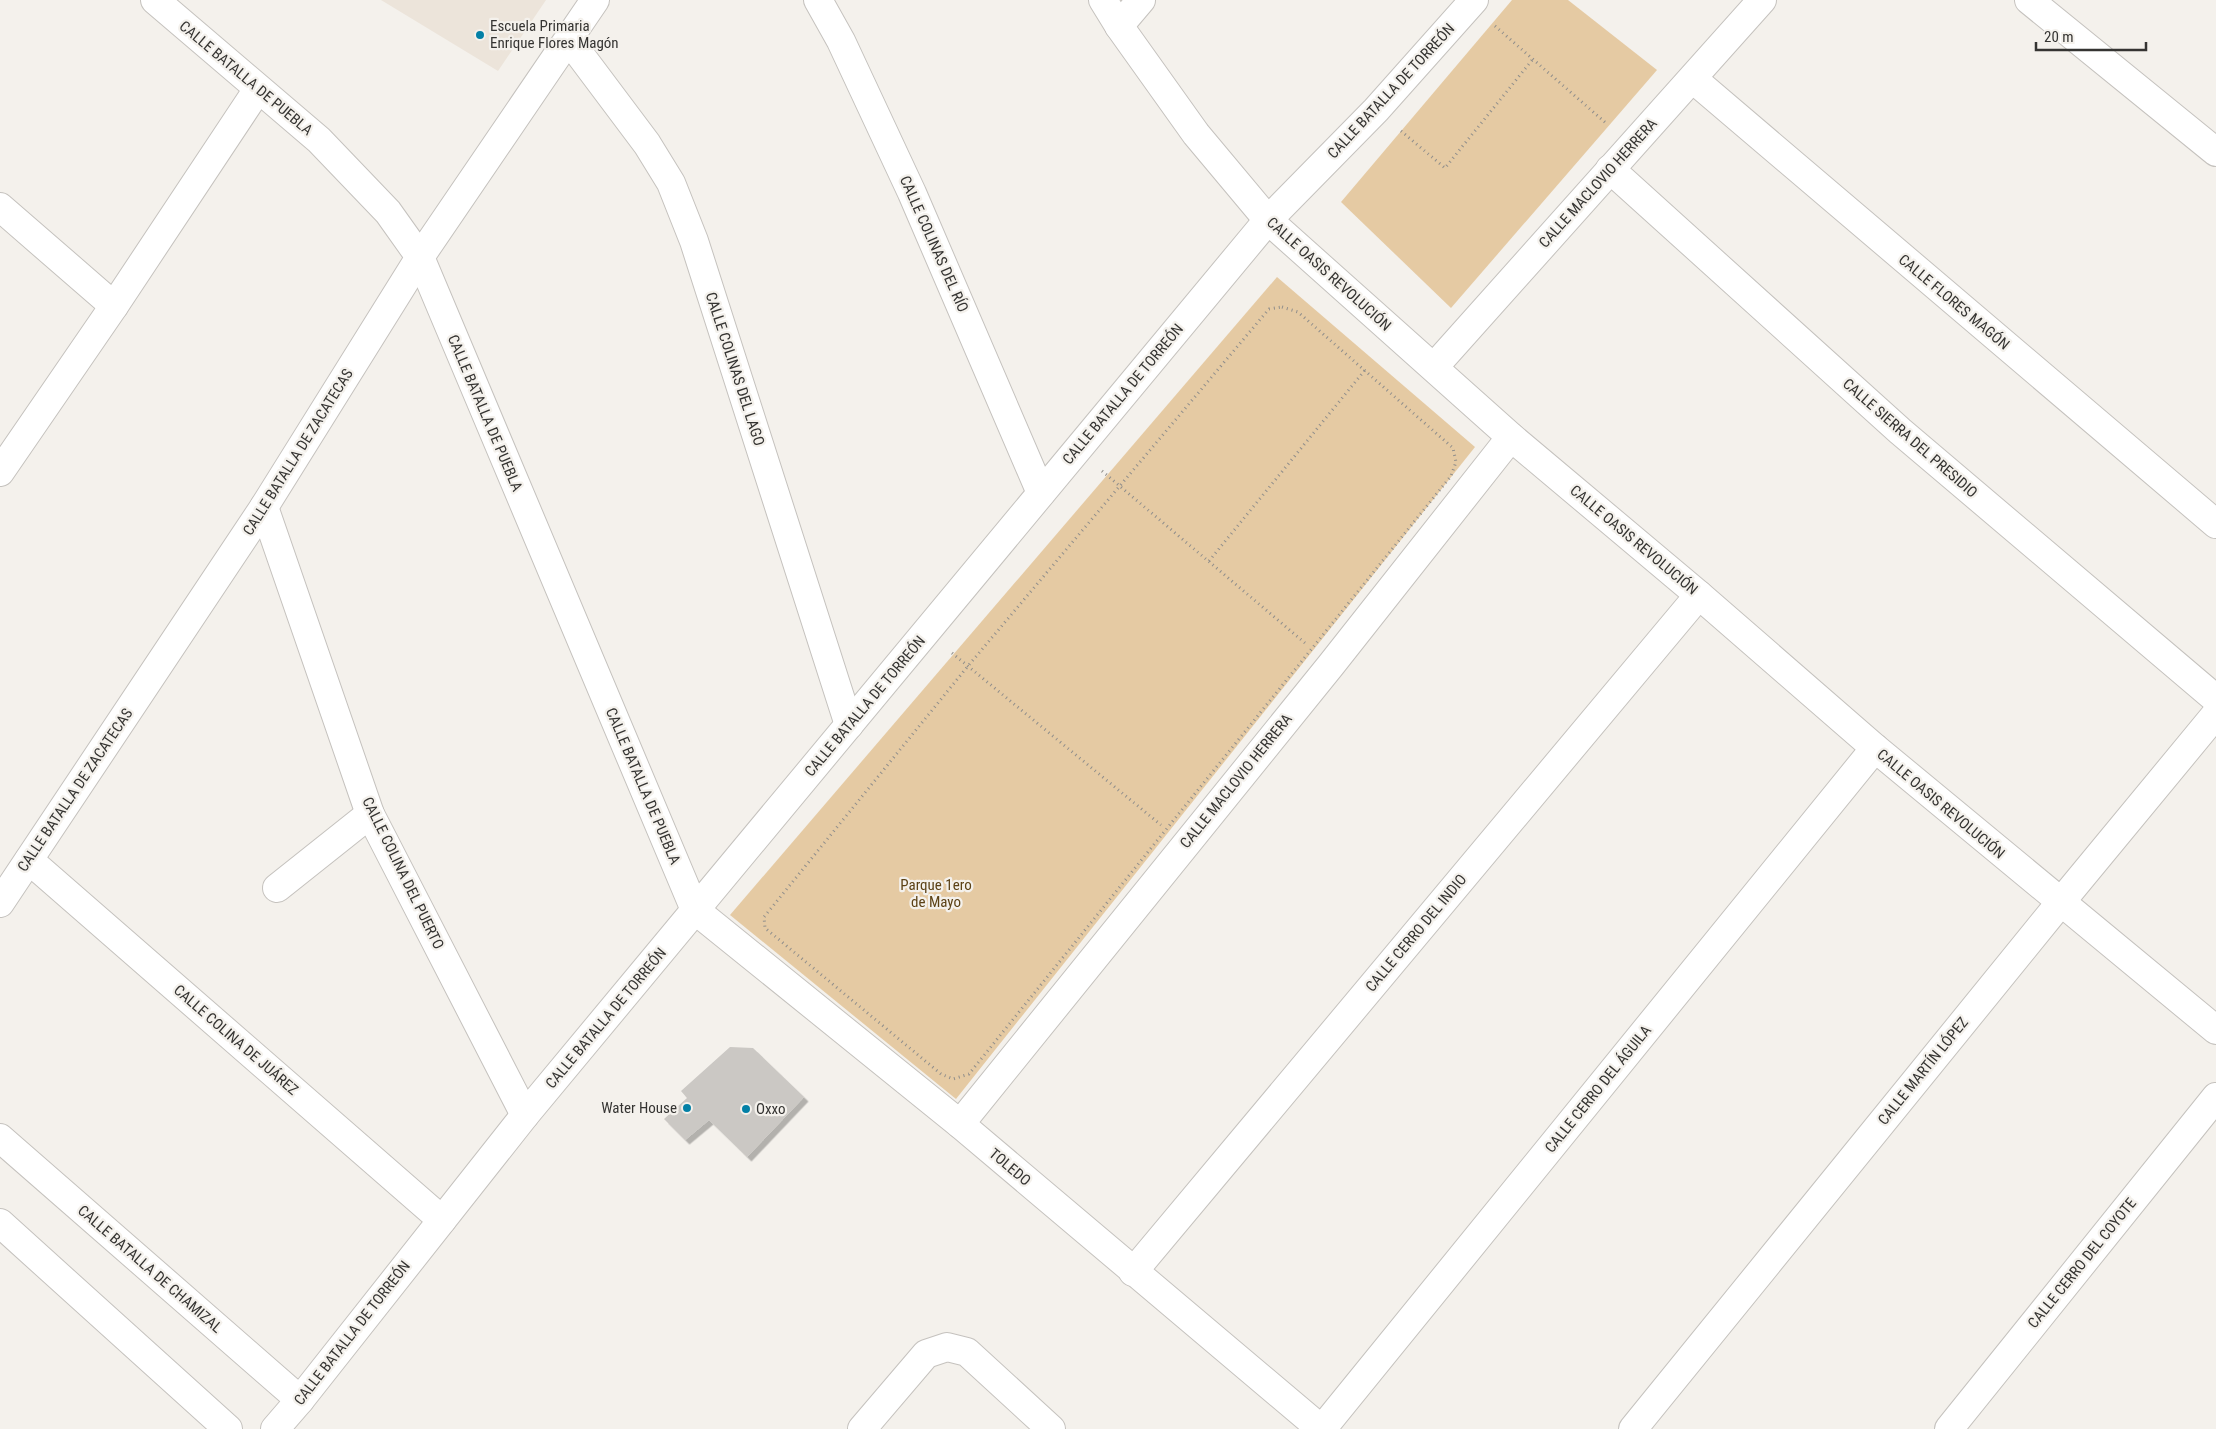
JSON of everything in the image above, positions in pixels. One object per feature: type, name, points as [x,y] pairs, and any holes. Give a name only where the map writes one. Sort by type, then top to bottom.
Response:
[{"type":"street","name":"CALLE BATALLA DE PUEBLA","points":[[155,0],[319,140],[388,212],[420,257],[695,910]]},
{"type":"street","name":"CALLE BATALLA DE ZACATECAS","points":[[0,903],[264,507],[420,257],[595,0]]},
{"type":"street","name":"CALLE COLINAS DEL RÍO","points":[[818,0],[841,41],[912,193],[1041,493]]},
{"type":"street","name":"CALLE OASIS REVOLUCIÓN","points":[[1104,0],[1119,26],[1196,134],[1268,220],[1511,437],[1699,595],[1875,748],[2060,903],[2216,1030]]},
{"type":"street","points":[[1119,26],[1141,0]]},
{"type":"street","name":"CALLE MACLOVIO HERRERA","points":[[1434,367],[1762,0]]},
{"type":"street","points":[[2029,0],[2216,152]]},
{"type":"street","name":"CALLE BATALLA DE TORREÓN","points":[[275,1429],[525,1115],[1268,220],[1376,110],[1472,2]]},
{"type":"street","name":"CALLE COLINAS DEL LAGO","points":[[569,40],[647,144],[671,183],[697,250],[849,725]]},
{"type":"street","name":"CALLE FLORES MAGÓN","points":[[1693,79],[2216,524]]},
{"type":"street","points":[[0,472],[114,306],[258,89]]},
{"type":"street","name":"CALLE SIERRA DEL PRESIDIO","points":[[1610,169],[1900,431],[2216,699]]},
{"type":"street","points":[[0,208],[114,306]]},
{"type":"street","name":"CALLE MACLOVIO HERRERA","points":[[960,1124],[1176,837],[1322,656],[1511,437]]},
{"type":"street","name":"CALLE COLINA DEL PUERTO","points":[[264,507],[370,814],[525,1115]]},
{"type":"street","name":"CALLE CERRO DEL INDIO","points":[[1133,1272],[1699,595]]},
{"type":"street","name":"CALLE MARTÍN LÓPEZ","points":[[1633,1429],[2216,714]]},
{"type":"street","name":"CALLE CERRO DEL ÁGUILA","points":[[1321,1429],[1875,748]]},
{"type":"street","points":[[277,888],[370,814]]},
{"type":"street","name":"CALLE COLINA DE JUÁREZ","points":[[29,860],[442,1220]]},
{"type":"street","name":"TOLEDO","points":[[695,910],[960,1124],[1321,1429]]},
{"type":"street","name":"CALLE CERRO DEL COYOTE","points":[[1949,1429],[2216,1096]]},
{"type":"street","name":"CALLE BATALLA DE CHAMIZAL","points":[[0,1138],[300,1400]]},
{"type":"street","points":[[0,1223],[228,1429]]},
{"type":"street","points":[[862,1429],[926,1354],[947,1347],[967,1352],[1051,1429]]},
{"type":"path","points":[[1472,2],[1533,59],[1631,145]]},
{"type":"path","points":[[1376,110],[1445,168],[1533,59]]},
{"type":"path","points":[[1282,307],[1298,312],[1365,370],[1453,448],[1456,462],[1452,476],[1322,656],[1176,837],[969,1074],[953,1079],[941,1074],[765,928],[764,917],[968,666],[1269,309],[1282,307]]},
{"type":"path","points":[[1209,562],[1365,370]]},
{"type":"path","points":[[1076,450],[1322,656]]},
{"type":"path","points":[[926,631],[1176,837]]},
{"type":"shaded area","name":"Escuela Primaria Enrique Flores Magón","points":[[381,0],[546,0],[498,71]]},
{"type":"green space","points":[[1512,0],[1568,0],[1657,70],[1451,308],[1341,202]]},
{"type":"green space","name":"Parque 1ero de Mayo","points":[[1277,277],[1475,447],[956,1099],[730,915]]},
{"type":"building","name":"Oxxo","points":[[730,1047],[753,1048],[804,1097],[747,1157],[709,1120],[685,1140],[664,1119],[687,1098],[681,1091]]},
{"type":"place","name":"Escuela Primaria Enrique Flores Magón","points":[[480,35]]},
{"type":"place","name":"Water House","points":[[687,1108]]},
{"type":"place","name":"Oxxo","points":[[746,1109]]}]
